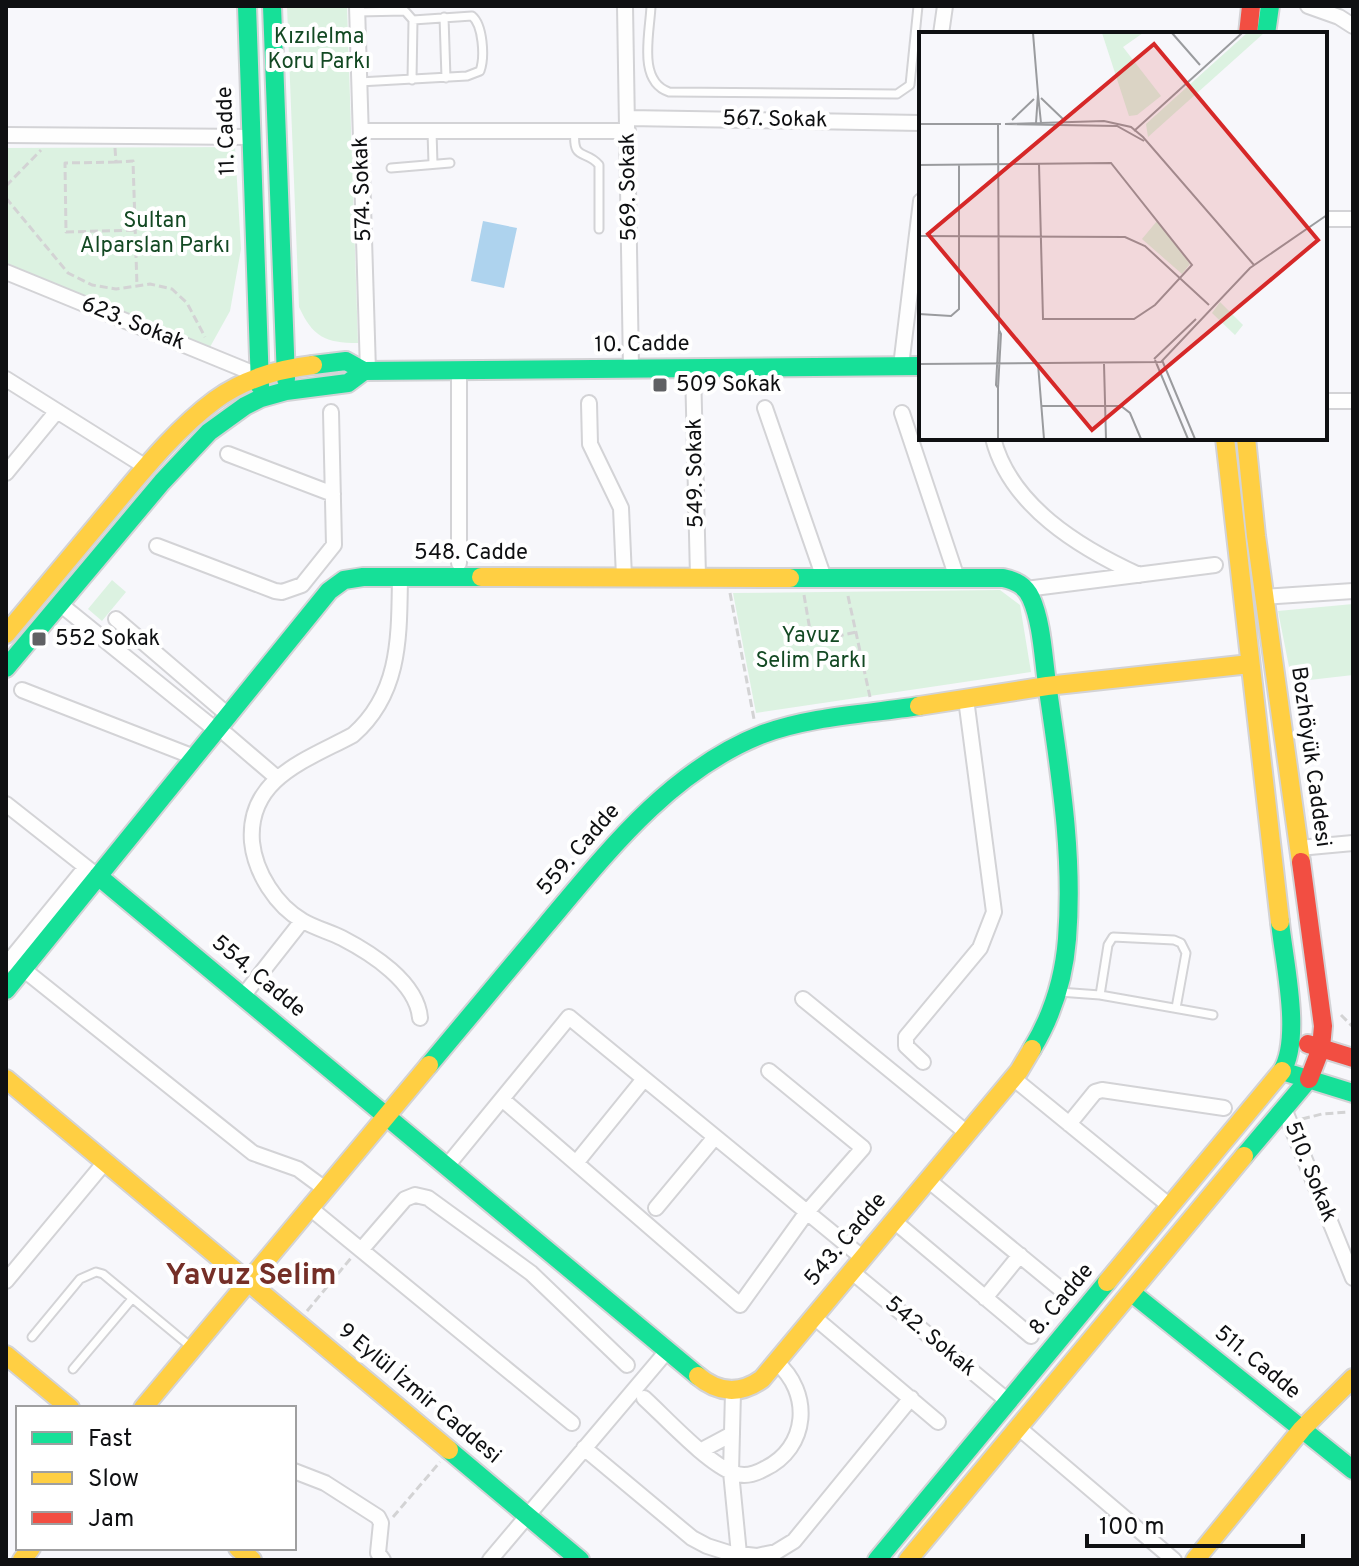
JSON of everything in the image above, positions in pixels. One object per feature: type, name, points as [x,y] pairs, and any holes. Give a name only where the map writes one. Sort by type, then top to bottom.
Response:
[{"type":"main road","name":"11. Cadde","points":[[247,6],[261,398]]},
{"type":"main road","points":[[272,6],[286,391]]},
{"type":"main road","points":[[1248,32],[1251,6]]},
{"type":"main road","points":[[1266,32],[1270,6]]},
{"type":"main road","name":"10. Cadde","points":[[9,628],[146,467],[194,417],[218,398],[260,376],[285,368],[346,361],[366,371],[919,366]]},
{"type":"main road","name":"10. Cadde","points":[[6,668],[188,453],[226,418],[261,398],[286,391],[348,383],[366,371]]},
{"type":"main road","points":[[1225,440],[1293,1039],[1288,1061],[1282,1071],[1353,1093]]},
{"type":"main road","name":"Bozhöyük Caddesi","points":[[1246,440],[1264,597],[1323,1026],[1321,1048],[1309,1079]]},
{"type":"main road","name":"548. Cadde","points":[[6,990],[15,967],[92,871],[194,757],[221,733],[228,715],[321,600],[344,580],[400,577],[957,578],[1011,579],[1026,589]]},
{"type":"main road","points":[[1026,589],[1033,603],[1047,686]]},
{"type":"main road","name":"559. Cadde","points":[[145,1406],[621,837],[688,776],[728,750],[758,736],[794,725],[1047,686],[1250,664]]},
{"type":"main road","name":"543. Cadde","points":[[733,1392],[756,1384],[776,1362],[1013,1078],[1042,1036],[1057,992],[1065,943],[1069,885],[1059,766],[1047,686]]},
{"type":"main road","name":"554. Cadde","points":[[92,871],[387,1115]]},
{"type":"main road","points":[[1293,1039],[1353,1058]]},
{"type":"main road","name":"8. Cadde","points":[[877,1560],[1282,1071]]},
{"type":"main road","name":"9 Eylül İzmir Caddesi","points":[[6,1079],[580,1560]]},
{"type":"main road","points":[[908,1560],[1309,1079]]},
{"type":"main road","points":[[387,1115],[708,1385],[733,1392]]},
{"type":"main road","name":"511. Cadde","points":[[1132,1293],[1353,1470]]},
{"type":"main road","points":[[6,1355],[68,1406]]},
{"type":"main road","points":[[1195,1560],[1302,1429],[1353,1378]]},
{"type":"street","name":"569. Sokak","points":[[625,6],[631,369]]},
{"type":"street","points":[[941,32],[945,6]]},
{"type":"street","points":[[1308,6],[1339,17],[1353,26]]},
{"type":"street","name":"574. Sokak","points":[[357,9],[366,371]]},
{"type":"street","name":"567. Sokak","points":[[361,131],[575,131],[628,124],[919,123]]},
{"type":"street","points":[[6,135],[252,137]]},
{"type":"street","points":[[901,366],[919,218]]},
{"type":"street","points":[[1327,219],[1353,219]]},
{"type":"street","name":"623. Sokak","points":[[6,272],[260,376]]},
{"type":"street","name":"549. Sokak","points":[[693,368],[698,577]]},
{"type":"street","points":[[459,370],[459,563]]},
{"type":"street","points":[[6,379],[146,467]]},
{"type":"street","points":[[1327,401],[1353,401]]},
{"type":"street","points":[[589,403],[590,444],[621,508],[624,577]]},
{"type":"street","points":[[765,408],[824,578]]},
{"type":"street","points":[[6,473],[57,411]]},
{"type":"street","points":[[157,546],[275,591],[282,592],[302,585],[334,545],[331,412]]},
{"type":"street","points":[[902,413],[957,578]]},
{"type":"street","points":[[994,440],[1010,478],[1049,521],[1095,553],[1139,575]]},
{"type":"street","points":[[228,454],[333,494]]},
{"type":"street","points":[[1026,589],[1215,565]]},
{"type":"street","points":[[400,577],[399,648],[382,701],[353,735],[276,777],[265,791],[254,816],[253,852],[267,884],[302,921],[350,942],[390,971],[415,998],[420,1018]]},
{"type":"street","points":[[302,585],[321,600]]},
{"type":"street","points":[[1264,597],[1353,591]]},
{"type":"street","points":[[60,604],[276,777]]},
{"type":"street","points":[[116,619],[228,715]]},
{"type":"street","points":[[22,690],[194,757]]},
{"type":"street","points":[[923,1062],[906,1046],[906,1037],[980,948],[994,912],[966,699]]},
{"type":"street","points":[[6,804],[92,871]]},
{"type":"street","points":[[1299,848],[1353,843]]},
{"type":"street","points":[[243,996],[302,921]]},
{"type":"street","points":[[15,967],[253,1153],[298,1169],[325,1189]]},
{"type":"street","points":[[803,999],[967,1133]]},
{"type":"street","name":"542. Sokak","points":[[502,1099],[569,1017],[807,1212],[857,1265],[1009,1402]]},
{"type":"street","points":[[447,1166],[502,1099],[740,1305],[807,1212],[863,1148],[769,1071]]},
{"type":"street","points":[[1013,1078],[1171,1207]]},
{"type":"street","points":[[576,1163],[644,1079]]},
{"type":"street","points":[[1069,1124],[1095,1092],[1102,1090],[1224,1108]]},
{"type":"street","name":"510. Sokak","points":[[1285,1111],[1353,1278]]},
{"type":"street","points":[[656,1208],[715,1137]]},
{"type":"street","points":[[6,1281],[105,1162]]},
{"type":"street","points":[[928,1180],[1063,1291]]},
{"type":"street","points":[[360,1249],[405,1199],[415,1195],[428,1198],[531,1273],[627,1365]]},
{"type":"street","points":[[310,1208],[572,1423]]},
{"type":"street","points":[[894,1221],[1031,1336]]},
{"type":"street","points":[[985,1298],[1020,1255]]},
{"type":"street","points":[[814,1317],[938,1422]]},
{"type":"street","points":[[490,1560],[667,1351]]},
{"type":"street","points":[[644,1398],[731,1472],[749,1474],[769,1467],[785,1453],[796,1435],[801,1415],[798,1389],[789,1373],[776,1362]]},
{"type":"street","points":[[733,1392],[731,1472],[739,1554]]},
{"type":"street","points":[[584,1448],[692,1538],[707,1546],[739,1554],[766,1554],[790,1545],[911,1398]]},
{"type":"street","points":[[1019,1428],[1174,1560]]},
{"type":"street","points":[[702,1450],[732,1434]]},
{"type":"street","points":[[296,1472],[325,1483],[373,1514],[381,1523],[378,1553],[383,1560]]},
{"type":"lane","points":[[651,6],[648,73],[660,89],[669,92],[753,94],[897,94],[910,85],[918,6]]},
{"type":"lane","points":[[357,9],[405,11],[413,20],[412,80]]},
{"type":"lane","points":[[359,82],[446,78],[473,75],[480,71],[483,64],[477,20],[465,16],[413,20]]},
{"type":"lane","points":[[444,17],[446,78]]},
{"type":"lane","points":[[432,131],[433,164]]},
{"type":"lane","points":[[575,131],[577,151],[596,160],[599,165],[599,229]]},
{"type":"lane","points":[[391,168],[450,163]]},
{"type":"lane","points":[[1100,995],[1108,945],[1113,937],[1174,940],[1181,943],[1186,953],[1176,1008]]},
{"type":"lane","points":[[1057,992],[1100,995],[1213,1015]]},
{"type":"lane","points":[[32,1337],[80,1279],[96,1272],[103,1274],[193,1348]]},
{"type":"lane","points":[[73,1369],[132,1299]]},
{"type":"path","points":[[6,186],[55,136]]},
{"type":"path","points":[[115,136],[116,162]]},
{"type":"path","points":[[136,230],[66,232],[65,163],[133,161],[136,230],[137,286]]},
{"type":"path","points":[[6,198],[68,273],[92,285],[116,289],[150,284],[172,289],[187,303],[216,358]]},
{"type":"path","points":[[727,578],[758,736]]},
{"type":"path","points":[[800,578],[812,642],[856,632]]},
{"type":"path","points":[[844,578],[874,713]]},
{"type":"path","points":[[1339,1013],[1353,1027]]},
{"type":"path","points":[[1322,1114],[1353,1112]]},
{"type":"path","points":[[297,1323],[360,1249]]},
{"type":"path","points":[[380,1533],[449,1450]]},
{"type":"green space","name":"Kızılelma Koru Parkı","points":[[287,6],[347,6],[358,343],[337,342],[321,336],[309,325],[299,307]]},
{"type":"green space","name":"Sultan Alparslan Parkı","points":[[235,147],[241,249],[230,311],[210,347],[6,264],[6,148]]},
{"type":"green space","points":[[112,580],[126,592],[102,621],[88,609]]},
{"type":"green space","name":"Yavuz Selim Parkı","points":[[1000,590],[1020,605],[1031,672],[756,713],[733,593]]},
{"type":"green space","points":[[1353,604],[1353,675],[1292,682],[1278,611]]},
{"type":"water","points":[[483,221],[517,228],[504,288],[471,281]]},
{"type":"traffic: fast","points":[[247,6],[260,386]]},
{"type":"traffic: fast","points":[[272,6],[286,379]]},
{"type":"traffic: fast","points":[[1266,32],[1270,6]]},
{"type":"traffic: fast","points":[[313,365],[346,361],[364,371],[919,366]]},
{"type":"traffic: fast","points":[[6,668],[162,482],[209,432],[261,398],[286,391],[348,383],[364,371]]},
{"type":"traffic: fast","points":[[6,990],[329,591],[344,580],[363,577],[481,577]]},
{"type":"traffic: fast","points":[[790,578],[1003,578],[1020,584],[1031,598],[1040,629],[1069,874],[1069,907],[1060,982],[1051,1010],[1032,1049]]},
{"type":"traffic: fast","points":[[429,1065],[618,842],[643,815],[699,769],[730,750],[781,728],[820,719],[919,706]]},
{"type":"traffic: fast","points":[[98,876],[698,1376]]},
{"type":"traffic: fast","points":[[1280,922],[1291,1019],[1291,1039],[1282,1071],[1353,1093]]},
{"type":"traffic: fast","points":[[1244,1156],[1309,1079]]},
{"type":"traffic: fast","points":[[877,1560],[1107,1282]]},
{"type":"traffic: fast","points":[[1132,1293],[1353,1470]]},
{"type":"traffic: fast","points":[[449,1450],[580,1560]]},
{"type":"traffic: slow","points":[[6,634],[149,464],[201,411],[250,381],[274,372],[313,365]]},
{"type":"traffic: slow","points":[[1225,440],[1280,922]]},
{"type":"traffic: slow","points":[[1246,440],[1256,536],[1301,862]]},
{"type":"traffic: slow","points":[[481,577],[790,578]]},
{"type":"traffic: slow","points":[[919,706],[1047,686],[1250,664]]},
{"type":"traffic: slow","points":[[698,1376],[713,1386],[729,1390],[746,1388],[762,1379],[1019,1071],[1032,1049]]},
{"type":"traffic: slow","points":[[145,1406],[429,1065]]},
{"type":"traffic: slow","points":[[1107,1282],[1282,1071]]},
{"type":"traffic: slow","points":[[6,1079],[449,1450]]},
{"type":"traffic: slow","points":[[908,1560],[1244,1156]]},
{"type":"traffic: slow","points":[[6,1355],[68,1406]]},
{"type":"traffic: slow","points":[[1195,1560],[1302,1429],[1353,1378]]},
{"type":"traffic: slow","points":[[22,1560],[30,1550]]},
{"type":"traffic: slow","points":[[240,1550],[252,1560]]},
{"type":"traffic: jam","points":[[1248,32],[1251,6]]},
{"type":"traffic: jam","points":[[1301,862],[1323,1026],[1321,1048],[1309,1079]]},
{"type":"traffic: jam","points":[[1308,1044],[1353,1058]]},
{"type":"place","name":"509 Sokak","points":[[660,385]]},
{"type":"place","name":"552 Sokak","points":[[39,639]]},
{"type":"district","name":"Yavuz Selim","points":[[251,1276]]}]
